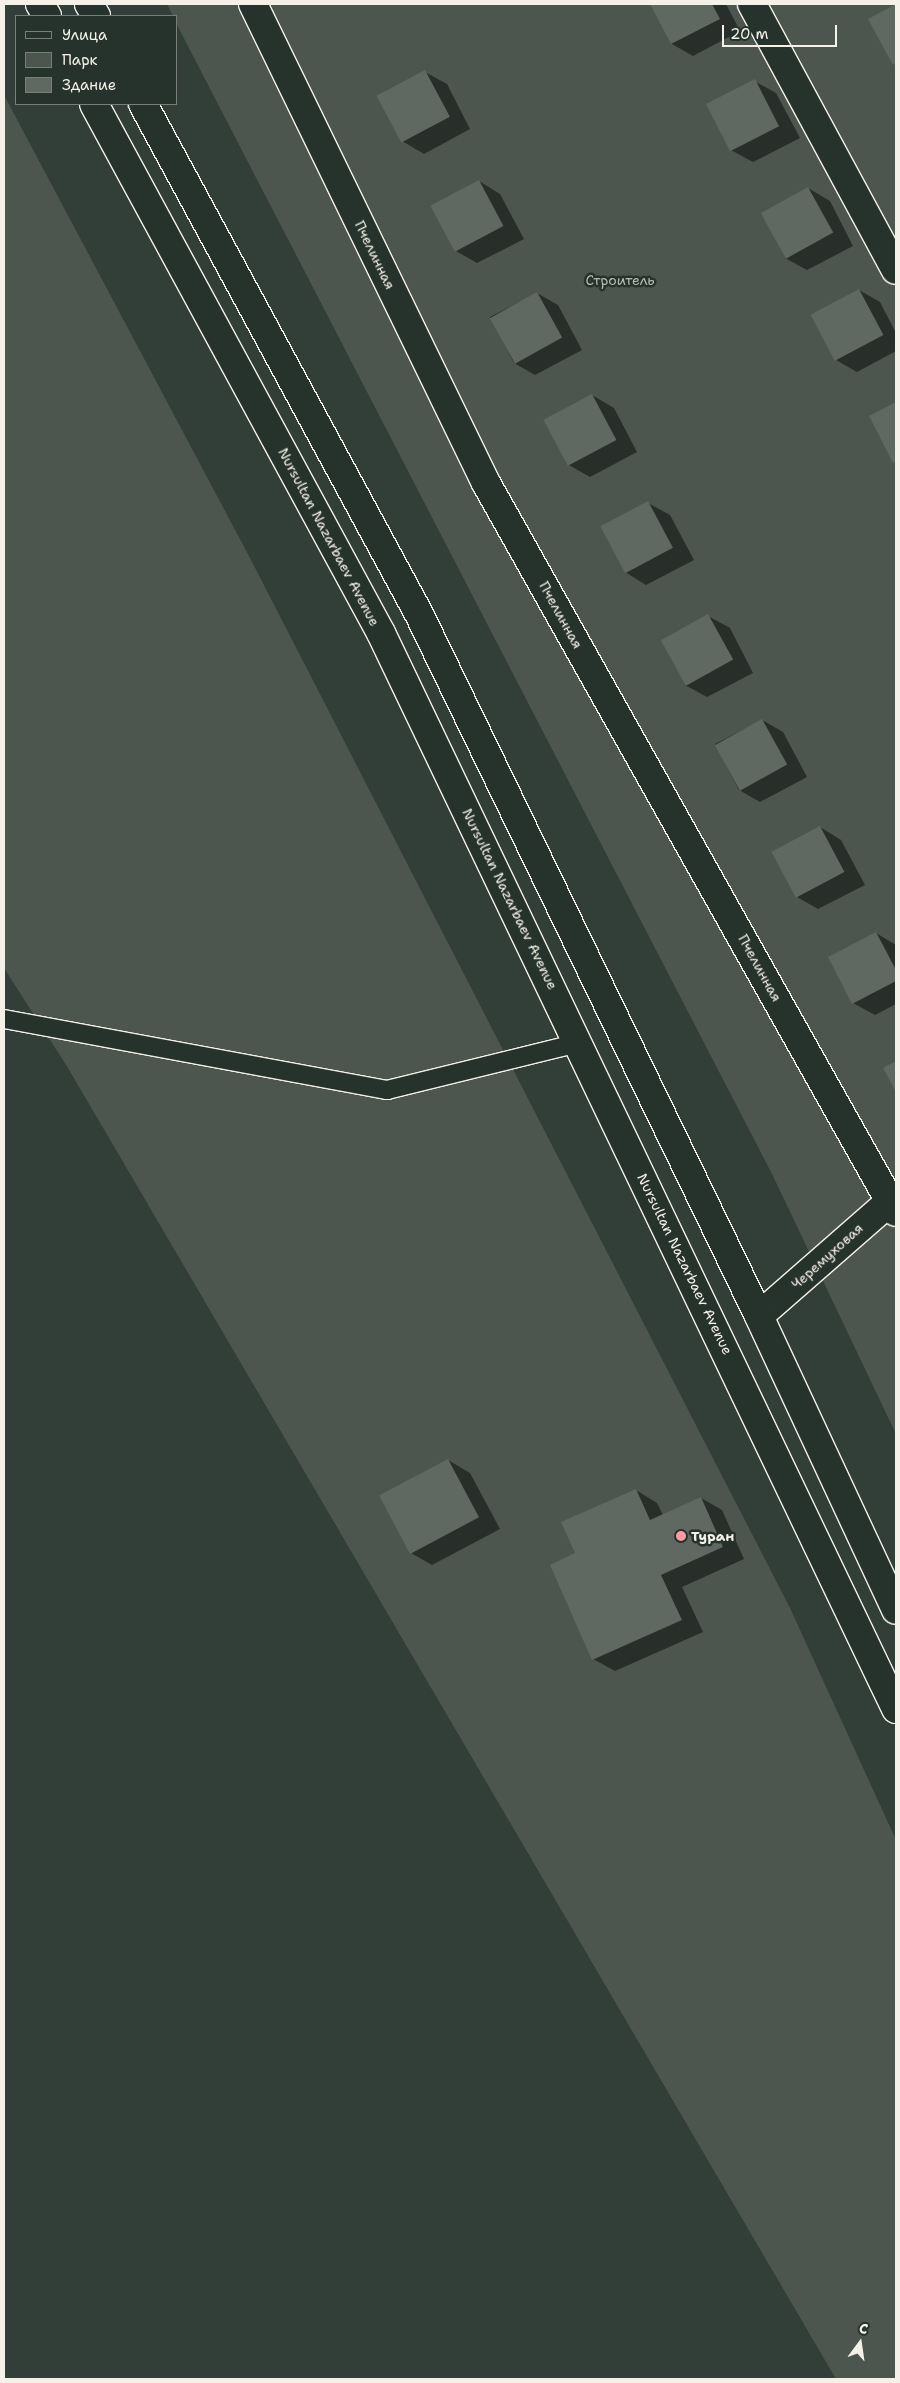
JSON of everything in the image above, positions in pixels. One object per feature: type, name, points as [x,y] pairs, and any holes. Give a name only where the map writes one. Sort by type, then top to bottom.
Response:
[{"type":"main road","points":[[40,4],[46,15]]},
{"type":"main road","points":[[89,4],[95,15]]},
{"type":"main road","name":"Пчелинная","points":[[253,4],[486,483],[894,1203]]},
{"type":"main road","points":[[752,4],[896,270]]},
{"type":"main road","name":"Nursultan Nazarbaev Avenue","points":[[95,105],[381,634],[579,1043],[896,1709]]},
{"type":"main road","points":[[144,105],[419,614],[758,1316],[896,1610]]},
{"type":"main road","name":"Черемуховая","points":[[758,1316],[894,1203]]},
{"type":"lane","points":[[4,1019],[386,1090],[579,1043]]},
{"type":"green space","name":"Строитель","points":[[167,4],[896,4],[896,1434],[772,1174],[178,27],[178,15],[172,15]]},
{"type":"green space","points":[[4,95],[250,558],[790,1608],[896,1840],[896,2379],[836,2379],[68,1068],[4,968]]},
{"type":"building","points":[[650,4],[712,4],[720,19],[671,44]]},
{"type":"building","points":[[896,4],[896,63],[893,65],[868,19]]},
{"type":"building","points":[[425,70],[450,117],[401,143],[376,96]]},
{"type":"building","points":[[755,79],[779,126],[730,151],[706,104]]},
{"type":"building","points":[[479,180],[503,226],[455,252],[430,206]]},
{"type":"building","points":[[808,187],[833,232],[786,259],[761,213]]},
{"type":"building","points":[[859,289],[883,335],[835,361],[810,315]]},
{"type":"building","points":[[537,292],[562,337],[515,364],[490,318]]},
{"type":"building","points":[[592,394],[616,440],[568,466],[543,420]]},
{"type":"building","points":[[896,402],[896,461],[893,463],[869,416]]},
{"type":"building","points":[[648,501],[673,548],[625,573],[600,526]]},
{"type":"building","points":[[708,614],[733,659],[686,686],[661,640]]},
{"type":"building","points":[[762,719],[787,764],[740,791],[715,745]]},
{"type":"building","points":[[820,826],[844,872],[796,898],[771,852]]},
{"type":"building","points":[[876,932],[896,970],[896,981],[852,1004],[828,957]]},
{"type":"building","points":[[896,1061],[896,1092],[883,1068]]},
{"type":"building","points":[[448,1459],[479,1517],[410,1554],[379,1496]]},
{"type":"building","points":[[636,1489],[650,1520],[701,1497],[723,1547],[661,1575],[682,1620],[592,1660],[550,1565],[575,1553],[561,1522]]},
{"type":"place","name":"Туран","points":[[681,1536]]}]
